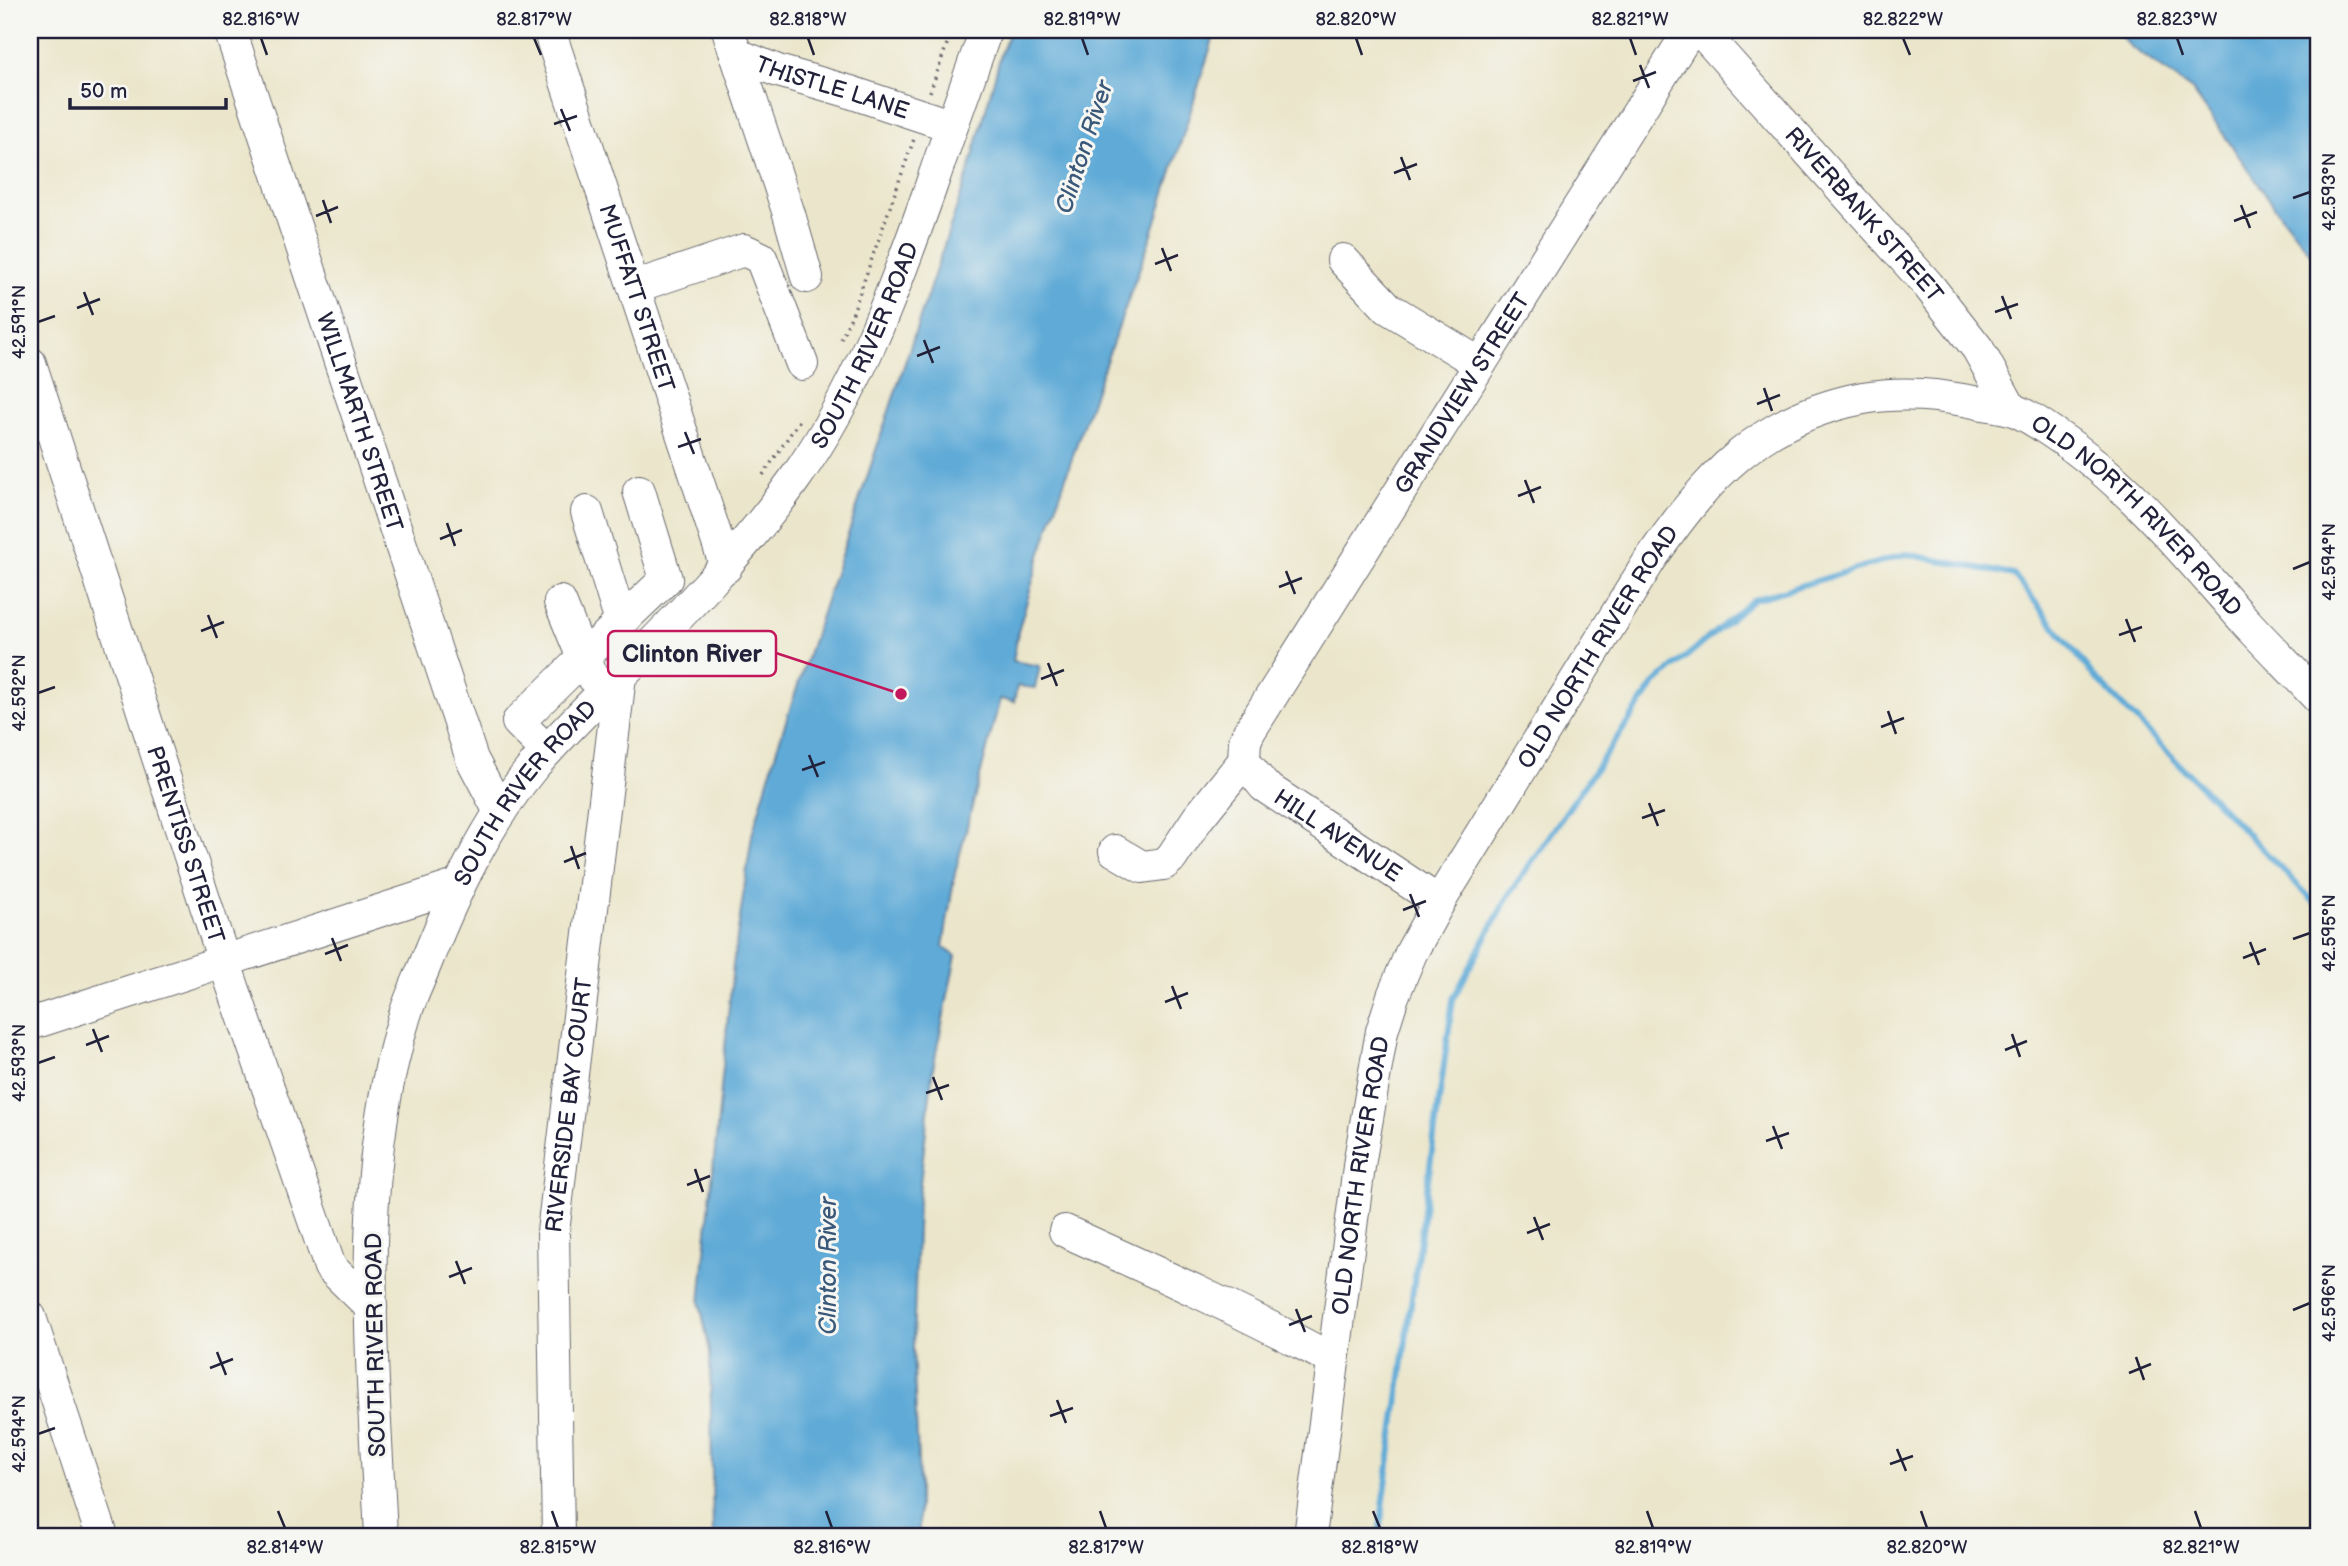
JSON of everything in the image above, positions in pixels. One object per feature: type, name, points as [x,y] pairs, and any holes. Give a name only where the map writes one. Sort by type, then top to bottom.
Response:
[{"type":"street","name":"WILLMARTH STREET","points":[[230,30],[472,759],[500,812]]},
{"type":"street","name":"MUFFATT STREET","points":[[549,30],[726,567]]},
{"type":"street","name":"SOUTH RIVER ROAD","points":[[381,1536],[371,1307],[373,1187],[380,1117],[406,1011],[459,885],[500,812],[530,770],[726,567],[796,477],[827,429],[857,376],[900,272],[986,30]]},
{"type":"street","name":"GRANDVIEW STREET","points":[[1244,761],[1245,741],[1249,732],[1690,30]]},
{"type":"street","name":"RIVERBANK STREET","points":[[1700,30],[1928,285],[1978,349],[2011,409]]},
{"type":"street","points":[[733,42],[807,277]]},
{"type":"street","name":"THISTLE LANE","points":[[733,42],[778,71],[847,90],[952,126]]},
{"type":"street","points":[[634,287],[744,250],[761,258],[802,364]]},
{"type":"street","points":[[1343,260],[1388,308],[1480,364]]},
{"type":"street","name":"PRENTISS STREET","points":[[30,363],[224,961],[330,1267],[371,1307]]},
{"type":"street","name":"OLD NORTH RIVER ROAD","points":[[1310,1536],[1360,1159],[1382,1031],[1393,996],[1411,954],[1439,902],[1650,560],[1707,486],[1739,455],[1784,424],[1825,408],[1873,397],[1900,393],[1943,396],[2011,409],[2071,445],[2141,505],[2318,698]]},
{"type":"street","points":[[547,751],[518,722],[666,579],[639,491]]},
{"type":"street","points":[[587,512],[621,622]]},
{"type":"street","points":[[560,602],[583,658],[610,685]]},
{"type":"street","name":"RIVERSIDE BAY COURT","points":[[558,1536],[553,1233],[610,685]]},
{"type":"street","points":[[1115,851],[1142,867],[1164,864],[1244,761]]},
{"type":"street","name":"HILL AVENUE","points":[[1244,761],[1264,786],[1439,902]]},
{"type":"street","points":[[30,1024],[459,885]]},
{"type":"street","points":[[1065,1231],[1256,1319],[1333,1360]]},
{"type":"street","points":[[30,1317],[102,1536]]},
{"type":"path","points":[[838,348],[952,30]]},
{"type":"path","points":[[755,485],[804,413]]},
{"type":"water","points":[[1010,30],[1216,30],[1153,231],[1081,431],[1018,632],[1013,661],[1040,666],[1035,688],[1017,686],[1014,702],[1000,699],[955,873],[943,947],[956,956],[933,1068],[918,1202],[913,1348],[919,1536],[713,1536],[710,1352],[700,1303],[733,965],[752,835],[778,745],[970,167]]},
{"type":"water","points":[[2115,30],[2318,30],[2318,263],[2192,90],[2130,46]]},
{"type":"waterway","points":[[1379,1536],[1453,999],[1508,896],[1655,683],[1753,600],[1906,554],[2014,575],[2096,679],[2318,906]]},
{"type":"place","name":"Clinton River","points":[[901,694]]}]
